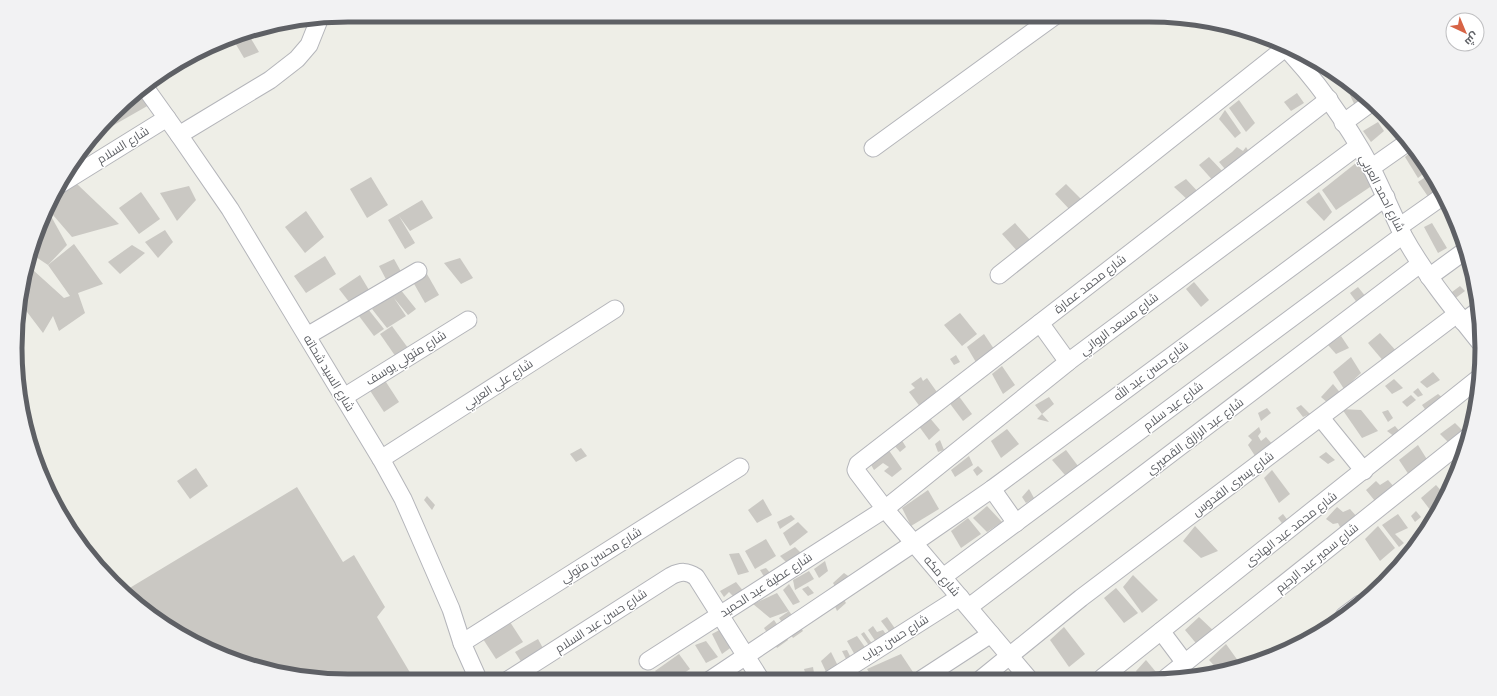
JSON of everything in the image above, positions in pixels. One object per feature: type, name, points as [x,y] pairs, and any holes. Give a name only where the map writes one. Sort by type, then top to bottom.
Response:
[{"type":"street","points":[[873,148],[1046,22]]},
{"type":"street","points":[[180,135],[283,71],[297,59],[309,44],[318,24]]},
{"type":"street","points":[[999,275],[1278,49]]},
{"type":"street","name":"شارع احمد العربي","points":[[1293,56],[1329,99],[1371,168],[1401,231],[1425,271],[1474,336]]},
{"type":"street","name":"شارع السيد شحاته","points":[[148,91],[180,135],[230,209],[381,459],[409,511],[451,609],[462,643],[476,674]]},
{"type":"street","name":"شارع محمد عمارة","points":[[857,472],[856,470],[858,464],[1329,99]]},
{"type":"street","points":[[1343,122],[1367,106]]},
{"type":"street","name":"شارع السلام","points":[[70,178],[167,118]]},
{"type":"street","points":[[1371,168],[1404,145]]},
{"type":"street","name":"شارع مسعد الرواني","points":[[885,509],[1068,362],[1358,146]]},
{"type":"street","name":"شارع حسن عبد الله","points":[[719,674],[914,543],[992,488],[1386,197]]},
{"type":"street","name":"شارع عيد سلام","points":[[943,577],[1401,231],[1439,200]]},
{"type":"street","name":"شارع عبد الرازق القصيري","points":[[964,602],[1425,271],[1461,253]]},
{"type":"street","points":[[307,336],[418,271]]},
{"type":"street","name":"شارع على العربي","points":[[381,459],[615,309]]},
{"type":"street","name":"شارع يسرى القدوس","points":[[987,674],[1081,598],[1321,418],[1460,318],[1473,313]]},
{"type":"street","name":"شارع متولي يوسف","points":[[344,397],[468,320]]},
{"type":"street","points":[[1040,323],[1068,362]]},
{"type":"street","name":"شارع محمد عبد الهادى","points":[[1107,674],[1473,383]]},
{"type":"street","points":[[1321,418],[1364,471]]},
{"type":"street","name":"شارع سمير عبد الرحيم","points":[[1173,673],[1461,443]]},
{"type":"street","name":"شارع محسن متولي","points":[[462,643],[740,467]]},
{"type":"street","name":"شارع مكه","points":[[857,472],[885,509],[1025,674]]},
{"type":"street","points":[[992,488],[1016,523]]},
{"type":"street","name":"شارع عطية عبد الحميد","points":[[648,660],[885,509]]},
{"type":"street","name":"شارع حسن عبد السلام","points":[[517,674],[679,572],[688,572],[696,577],[720,614]]},
{"type":"street","name":"شارع حسن دياب","points":[[840,674],[964,602]]},
{"type":"street","points":[[720,614],[757,674]]},
{"type":"street","points":[[1161,631],[1185,663]]},
{"type":"street","points":[[930,674],[991,634]]},
{"type":"building","points":[[250,37],[259,52],[244,58],[235,42]]},
{"type":"building","points":[[1297,93],[1304,103],[1291,111],[1284,102]]},
{"type":"building","points":[[1352,93],[1363,102],[1356,108],[1350,95]]},
{"type":"building","points":[[142,95],[149,105],[106,130],[117,117]]},
{"type":"building","points":[[1239,100],[1255,123],[1246,132],[1229,108]]},
{"type":"building","points":[[1225,110],[1241,133],[1235,138],[1219,119]]},
{"type":"building","points":[[1378,122],[1384,131],[1371,142],[1363,131]]},
{"type":"building","points":[[1237,147],[1243,151],[1246,147],[1251,155],[1230,175],[1219,162]]},
{"type":"building","points":[[1410,153],[1424,173],[1418,178],[1405,157]]},
{"type":"building","points":[[1209,157],[1226,175],[1216,184],[1199,165]]},
{"type":"building","points":[[1361,159],[1373,185],[1336,210],[1322,190]]},
{"type":"building","points":[[371,177],[388,205],[367,218],[350,189]]},
{"type":"building","points":[[1426,177],[1435,192],[1429,198],[1418,182]]},
{"type":"building","points":[[1186,179],[1201,195],[1191,203],[1174,187]]},
{"type":"building","points":[[77,184],[119,224],[72,237],[52,213],[61,194]]},
{"type":"building","points":[[1066,184],[1083,201],[1072,212],[1055,194]]},
{"type":"building","points":[[189,186],[196,200],[177,221],[160,193]]},
{"type":"building","points":[[141,192],[160,219],[139,234],[119,208]]},
{"type":"building","points":[[1319,192],[1332,212],[1324,221],[1306,202]]},
{"type":"building","points":[[422,200],[433,218],[410,231],[399,216],[415,243],[405,249],[388,220]]},
{"type":"building","points":[[306,211],[324,237],[305,253],[285,227]]},
{"type":"building","points":[[51,215],[67,245],[48,265],[35,256]]},
{"type":"building","points":[[1015,223],[1031,241],[1018,252],[1002,234]]},
{"type":"building","points":[[1432,223],[1447,248],[1438,253],[1424,227]]},
{"type":"building","points":[[165,230],[173,242],[158,258],[145,242]]},
{"type":"building","points":[[74,244],[103,284],[78,293],[85,313],[59,331],[53,316],[43,333],[25,309],[31,272],[33,270],[64,298],[70,296],[48,265]]},
{"type":"building","points":[[132,245],[145,253],[120,274],[108,262]]},
{"type":"building","points":[[325,256],[336,274],[306,293],[294,276]]},
{"type":"building","points":[[460,258],[473,278],[461,284],[444,263]]},
{"type":"building","points":[[394,259],[404,277],[389,285],[379,266]]},
{"type":"building","points":[[427,274],[439,295],[425,303],[413,282]]},
{"type":"building","points":[[360,275],[372,295],[353,307],[339,289]]},
{"type":"building","points":[[1194,282],[1209,300],[1201,307],[1186,289]]},
{"type":"building","points":[[1460,286],[1465,291],[1453,300],[1448,295]]},
{"type":"building","points":[[1358,287],[1366,297],[1358,304],[1350,293]]},
{"type":"building","points":[[400,289],[416,309],[408,315],[394,298],[406,316],[387,328],[372,309]]},
{"type":"building","points":[[368,309],[384,329],[374,336],[359,316]]},
{"type":"building","points":[[960,313],[977,334],[962,346],[944,325]]},
{"type":"building","points":[[392,326],[408,348],[396,357],[380,334]]},
{"type":"building","points":[[1380,333],[1398,353],[1385,363],[1368,343]]},
{"type":"building","points":[[984,334],[994,349],[977,364],[967,347]]},
{"type":"building","points":[[1341,336],[1349,348],[1336,354],[1328,345]]},
{"type":"building","points":[[956,355],[960,362],[954,365],[950,359]]},
{"type":"building","points":[[1351,357],[1361,373],[1344,389],[1333,372]]},
{"type":"building","points":[[1002,366],[1015,385],[1003,394],[992,374]]},
{"type":"building","points":[[1433,372],[1440,380],[1427,388],[1420,382]]},
{"type":"building","points":[[921,377],[923,381],[927,378],[939,395],[921,408],[909,392],[915,388],[911,384]]},
{"type":"building","points":[[384,379],[399,402],[384,412],[369,389]]},
{"type":"building","points":[[1394,379],[1403,388],[1392,394],[1385,386]]},
{"type":"building","points":[[1333,384],[1342,395],[1329,404],[1321,397]]},
{"type":"building","points":[[1418,388],[1423,395],[1418,397],[1413,392]]},
{"type":"building","points":[[1438,394],[1444,399],[1427,412],[1422,405]]},
{"type":"building","points":[[958,395],[972,414],[963,421],[948,401]]},
{"type":"building","points":[[1411,395],[1416,400],[1407,407],[1402,402]]},
{"type":"building","points":[[1049,397],[1054,404],[1042,414],[1035,405]]},
{"type":"building","points":[[1301,405],[1310,414],[1303,417],[1296,408]]},
{"type":"building","points":[[1267,408],[1271,413],[1261,421],[1258,413]]},
{"type":"building","points":[[1342,409],[1361,410],[1378,431],[1362,438]]},
{"type":"building","points":[[1388,410],[1393,418],[1388,422],[1382,412]]},
{"type":"building","points":[[1042,414],[1049,422],[1037,419]]},
{"type":"building","points":[[929,417],[940,430],[929,440],[918,425]]},
{"type":"building","points":[[1455,423],[1464,432],[1463,436],[1450,444],[1440,434]]},
{"type":"building","points":[[1395,426],[1401,433],[1395,437],[1387,431]]},
{"type":"building","points":[[1259,427],[1261,432],[1258,436],[1261,441],[1266,437],[1274,446],[1257,459],[1248,445],[1252,440],[1248,436]]},
{"type":"building","points":[[1007,429],[1019,444],[1001,458],[991,441]]},
{"type":"building","points":[[901,439],[906,447],[900,452],[894,445]]},
{"type":"building","points":[[940,440],[944,450],[938,452],[935,444]]},
{"type":"building","points":[[1418,445],[1428,461],[1409,475],[1399,460]]},
{"type":"building","points":[[581,448],[587,456],[576,462],[570,454]]},
{"type":"building","points":[[888,449],[902,469],[892,477],[884,471],[889,467],[883,463],[874,470],[870,463]]},
{"type":"building","points":[[1066,450],[1078,466],[1065,475],[1052,460]]},
{"type":"building","points":[[1326,452],[1335,460],[1328,464],[1319,457]]},
{"type":"building","points":[[969,456],[973,465],[955,477],[951,470]]},
{"type":"building","points":[[978,466],[983,471],[977,476],[973,470]]},
{"type":"building","points":[[196,468],[208,486],[190,499],[177,481]]},
{"type":"building","points":[[1272,470],[1290,494],[1279,503],[1264,478]]},
{"type":"building","points":[[1388,480],[1395,488],[1375,501],[1366,490],[1376,481],[1380,485]]},
{"type":"building","points":[[1436,485],[1441,491],[1431,511],[1421,498]]},
{"type":"building","points":[[297,487],[343,562],[354,555],[385,607],[377,617],[411,674],[348,674],[305,671],[284,668],[243,657],[185,630],[150,607],[128,589]]},
{"type":"building","points":[[1029,489],[1034,498],[1026,503],[1022,497]]},
{"type":"building","points":[[928,490],[939,509],[911,526],[902,508]]},
{"type":"building","points":[[427,496],[435,505],[432,510],[424,500]]},
{"type":"building","points":[[763,499],[772,515],[757,523],[748,510]]},
{"type":"building","points":[[987,506],[1002,522],[987,532],[973,518]]},
{"type":"building","points":[[1337,507],[1343,512],[1350,509],[1358,518],[1341,529],[1338,523],[1333,524],[1326,519]]},
{"type":"building","points":[[1416,511],[1421,517],[1415,522],[1411,516]]},
{"type":"building","points":[[1283,514],[1289,522],[1284,526],[1278,518]]},
{"type":"building","points":[[1398,514],[1408,528],[1395,534],[1404,543],[1399,547],[1382,525]]},
{"type":"building","points":[[791,515],[795,519],[780,529],[777,522]]},
{"type":"building","points":[[968,518],[981,534],[961,548],[951,531]]},
{"type":"building","points":[[798,522],[808,532],[790,546],[783,533]]},
{"type":"building","points":[[1195,526],[1218,551],[1201,558],[1183,541]]},
{"type":"building","points":[[1378,526],[1395,548],[1380,561],[1365,539]]},
{"type":"building","points":[[766,539],[776,556],[755,569],[745,551]]},
{"type":"building","points":[[795,547],[801,553],[786,562],[780,556]]},
{"type":"building","points":[[739,553],[749,572],[738,575],[729,554]]},
{"type":"building","points":[[825,561],[828,571],[819,578],[814,569]]},
{"type":"building","points":[[766,568],[771,574],[765,578],[760,570]]},
{"type":"building","points":[[809,571],[814,579],[795,590],[793,580]]},
{"type":"building","points":[[844,573],[851,578],[836,588],[833,583]]},
{"type":"building","points":[[1133,575],[1158,600],[1142,613],[1123,587]]},
{"type":"building","points":[[736,582],[744,592],[735,598],[729,592],[724,597],[720,591]]},
{"type":"building","points":[[789,584],[800,602],[793,605],[783,590]]},
{"type":"building","points":[[808,586],[814,593],[808,596],[802,589]]},
{"type":"building","points":[[1116,588],[1138,613],[1124,623],[1104,598]]},
{"type":"building","points":[[777,593],[789,611],[770,618],[753,604]]},
{"type":"building","points":[[843,598],[846,603],[837,611],[834,604]]},
{"type":"building","points":[[789,611],[803,631],[793,638],[779,618]]},
{"type":"building","points":[[887,617],[896,630],[890,633],[881,621]]},
{"type":"building","points":[[1199,617],[1217,634],[1200,648],[1185,630]]},
{"type":"building","points":[[774,620],[788,640],[777,648],[764,628]]},
{"type":"building","points":[[510,622],[523,642],[496,659],[483,639]]},
{"type":"building","points":[[873,626],[877,632],[883,630],[887,636],[876,642],[868,630]]},
{"type":"building","points":[[1064,627],[1085,654],[1069,667],[1050,640]]},
{"type":"building","points":[[723,628],[733,646],[722,654],[712,634]]},
{"type":"building","points":[[864,632],[873,645],[870,647],[861,634]]},
{"type":"building","points":[[857,636],[867,650],[856,657],[847,641]]},
{"type":"building","points":[[538,639],[544,650],[522,663],[515,652]]},
{"type":"building","points":[[706,641],[718,657],[706,663],[695,645]]},
{"type":"building","points":[[1226,644],[1238,661],[1216,667],[1209,660]]},
{"type":"building","points":[[847,650],[851,658],[847,661],[842,651]]},
{"type":"building","points":[[831,652],[838,666],[827,674],[821,661]]},
{"type":"building","points":[[679,654],[690,669],[683,674],[657,674],[655,671]]},
{"type":"building","points":[[901,654],[913,672],[909,674],[870,674],[867,669]]},
{"type":"building","points":[[1146,660],[1157,674],[1138,674],[1136,671]]},
{"type":"building","points":[[813,667],[814,673],[805,674],[804,669]]}]
